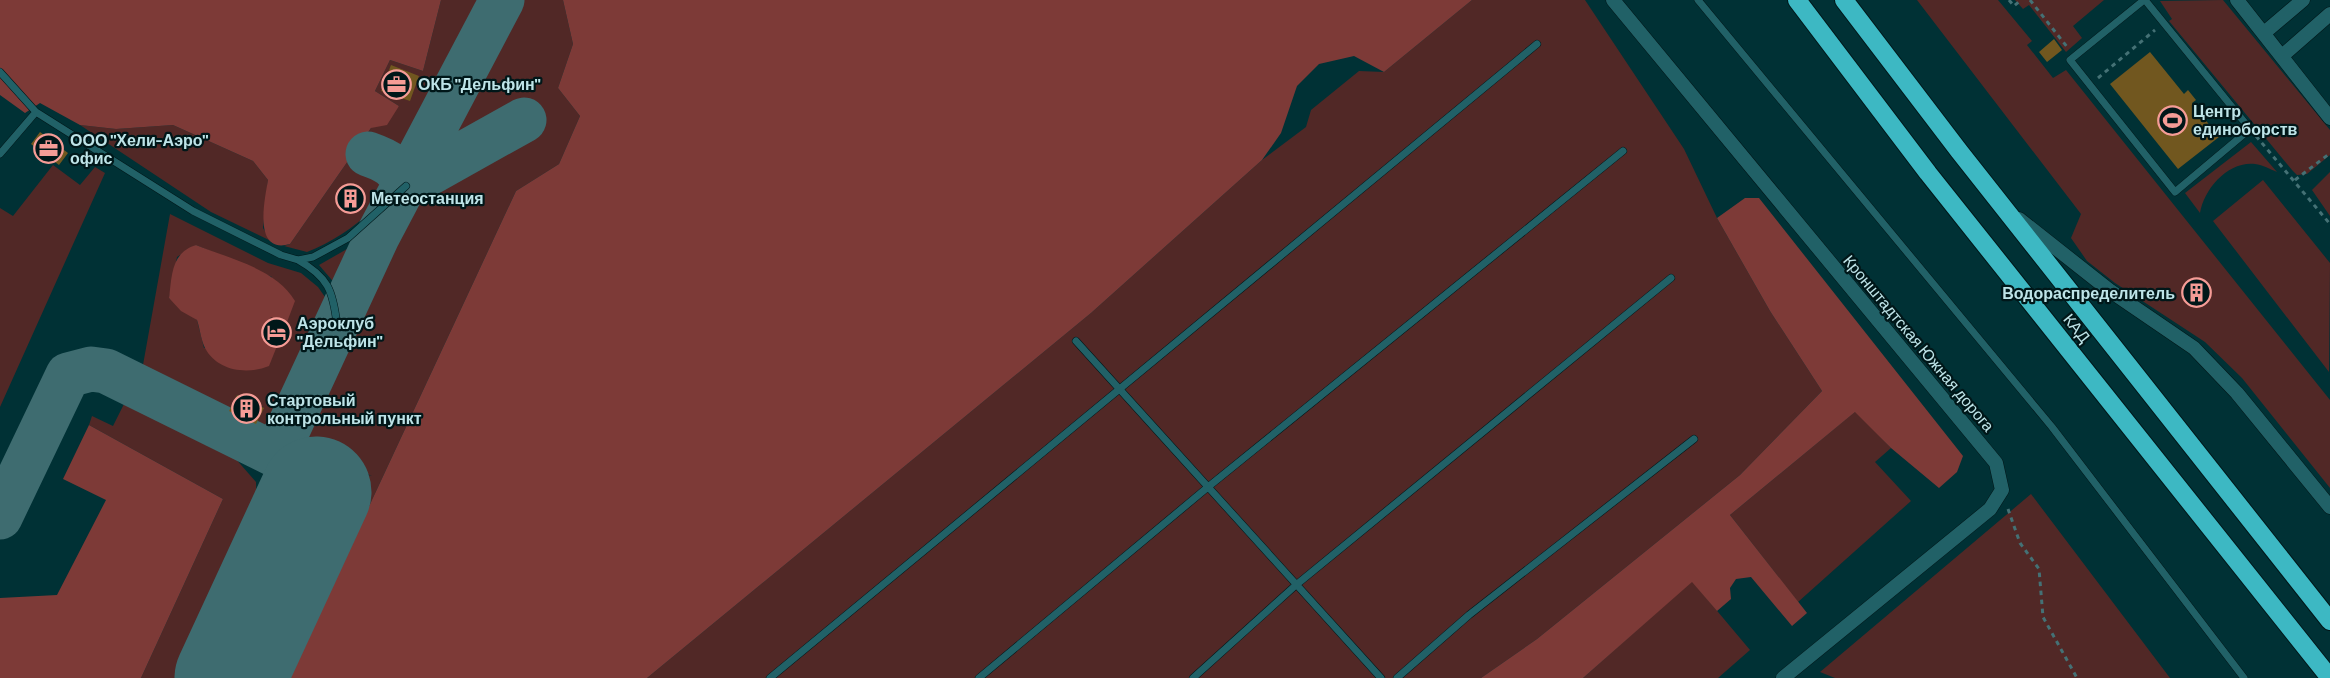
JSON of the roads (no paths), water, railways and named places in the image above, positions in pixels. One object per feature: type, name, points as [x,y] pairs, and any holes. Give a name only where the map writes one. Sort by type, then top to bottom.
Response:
[{"type":"highway","name":"КАД","points":[[1797,0],[1928,173],[2330,678]]},
{"type":"highway","name":"КАД","points":[[1844,0],[2330,621]]},
{"type":"street","name":"Кронштадтская Южная дорога","points":[[1613,0],[1996,463],[2002,490],[1990,509],[1783,678]]},
{"type":"street","points":[[2237,0],[2330,118]]},
{"type":"street","points":[[2264,33],[2303,0]]},
{"type":"street","points":[[2282,56],[2330,14]]},
{"type":"street","points":[[2004,207],[2109,290],[2194,348],[2237,393],[2330,507]]},
{"type":"lane","points":[[1698,0],[2052,427],[2244,678]]},
{"type":"lane","points":[[2145,0],[2250,129],[2175,192],[2070,60],[2145,0]]},
{"type":"lane","points":[[770,678],[1537,44]]},
{"type":"lane","points":[[0,72],[36,112],[193,212],[249,241],[298,260],[316,270],[330,287],[337,325]]},
{"type":"lane","points":[[0,154],[36,112]]},
{"type":"lane","points":[[979,678],[1208,487],[1623,151]]},
{"type":"lane","points":[[298,260],[313,256],[348,238],[406,186]]},
{"type":"lane","points":[[1193,678],[1296,585],[1671,278]]},
{"type":"lane","points":[[1076,341],[1381,678]]},
{"type":"lane","points":[[1397,678],[1468,615],[1694,439]]},
{"type":"place","name":"ОКБ \"Дельфин\"","points":[[397,84]]},
{"type":"place","name":"Центр единоборств","points":[[2172,120]]},
{"type":"place","name":"ООО \"Хели-Аэро\" офис","points":[[49,149]]},
{"type":"place","name":"Метеостанция","points":[[350,198]]},
{"type":"place","name":"Водораспределитель","points":[[2196,293]]},
{"type":"place","name":"Аэроклуб \"Дельфин\"","points":[[276,332]]},
{"type":"place","name":"Стартовый контрольный пункт","points":[[246,409]]}]
